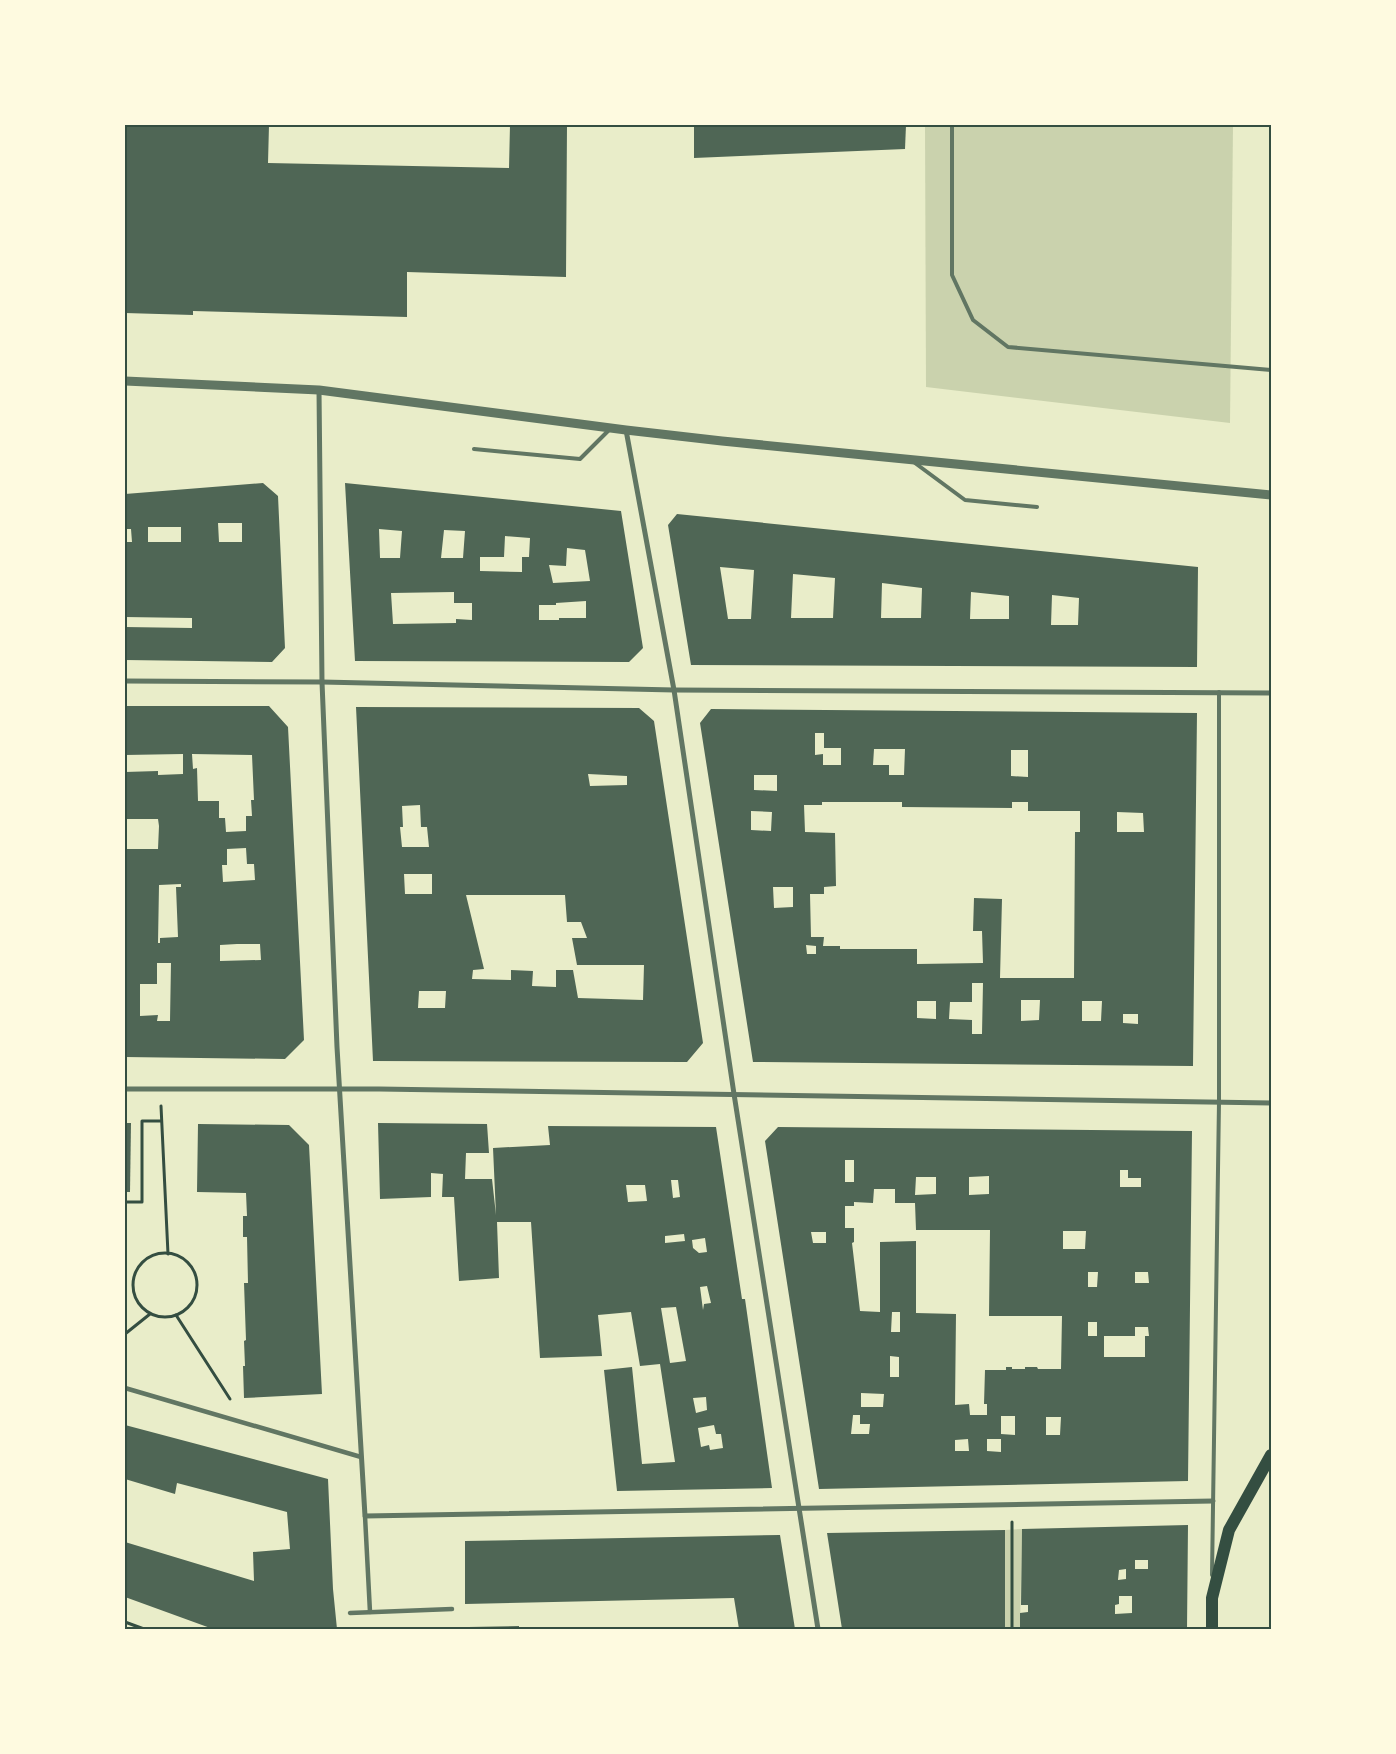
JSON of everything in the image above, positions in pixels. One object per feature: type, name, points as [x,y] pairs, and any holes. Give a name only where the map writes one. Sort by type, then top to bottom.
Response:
[{"type":"main road","points":[[1212,1629],[1212,1598],[1229,1530],[1271,1454]]},
{"type":"street","points":[[125,381],[319,390],[626,430],[1271,495]]},
{"type":"street","points":[[319,390],[322,682],[340,1090],[370,1612]]},
{"type":"street","points":[[626,430],[674,690],[734,1094],[818,1629]]},
{"type":"street","points":[[125,681],[322,682],[674,690],[1271,693]]},
{"type":"street","points":[[125,1089],[734,1094],[1271,1103]]},
{"type":"street","points":[[125,1388],[361,1456]]},
{"type":"street","points":[[365,1516],[1213,1501]]},
{"type":"street","points":[[350,1613],[452,1609]]},
{"type":"lane","points":[[952,125],[952,274],[973,320],[1008,346],[1271,370]]},
{"type":"lane","points":[[474,449],[580,459],[611,428]]},
{"type":"lane","points":[[910,458],[965,500],[1037,507]]},
{"type":"lane","points":[[1212,1598],[1219,1102],[1219,692]]},
{"type":"path","points":[[161,1090],[168,1254]]},
{"type":"path","points":[[125,1202],[142,1202],[142,1121],[161,1121]]},
{"type":"path","points":[[168,1254],[178,1256],[187,1262],[194,1271],[197,1281],[197,1292],[193,1302],[186,1310],[176,1315],[168,1317],[150,1314],[136,1298],[135,1276],[139,1267],[147,1259],[157,1255],[168,1254]]},
{"type":"path","points":[[125,1334],[150,1314]]},
{"type":"path","points":[[176,1315],[226,1396],[233,1402]]},
{"type":"path","points":[[1012,1505],[1012,1629]]},
{"type":"path","points":[[125,1622],[144,1629]]},
{"type":"green space","points":[[925,125],[1233,125],[1230,423],[926,387]]},
{"type":"green space","points":[[1022,1529],[1020,1629],[937,1629],[1005,1627],[1005,1530]]},
{"type":"building","points":[[125,125],[269,125],[268,163],[509,168],[510,125],[567,125],[566,277],[407,272],[407,317],[193,311],[193,315],[125,313]]},
{"type":"building","points":[[694,125],[906,125],[905,149],[694,158]]},
{"type":"building","points":[[263,483],[278,496],[285,648],[272,662],[125,660],[125,627],[192,628],[192,618],[125,617],[125,542],[132,542],[131,529],[125,529],[125,494]],"holes":[[[218,523],[242,523],[242,542],[219,542]],[[148,527],[181,527],[181,542],[148,542]]]},
{"type":"building","points":[[345,483],[621,511],[643,648],[629,662],[355,661]],"holes":[[[379,529],[402,531],[400,558],[380,558]],[[444,530],[465,531],[463,558],[441,558]],[[505,536],[530,538],[529,557],[522,557],[522,572],[480,571],[480,557],[504,557]],[[567,548],[585,550],[590,581],[553,583],[549,565],[566,566]],[[454,592],[454,603],[472,603],[472,620],[456,619],[456,623],[393,624],[391,593]],[[586,601],[586,618],[539,620],[539,605],[556,605],[556,603]]]},
{"type":"building","points":[[677,514],[1198,567],[1197,667],[691,665],[668,525]],"holes":[[[720,567],[754,570],[751,619],[728,619]],[[793,574],[835,578],[833,618],[791,618]],[[882,583],[922,588],[921,618],[881,618]],[[971,592],[1009,596],[1009,619],[970,619]],[[1052,595],[1079,598],[1078,625],[1051,625]]]},
{"type":"building","points":[[125,706],[269,706],[288,727],[304,1040],[285,1059],[125,1057],[125,849],[158,849],[159,826],[158,819],[125,819],[125,772],[158,771],[158,775],[183,774],[183,754],[125,755]],"holes":[[[192,754],[252,755],[254,800],[251,800],[252,816],[246,816],[246,831],[226,832],[225,818],[219,818],[219,801],[198,801],[197,768],[193,769]],[[246,848],[247,864],[254,864],[255,880],[223,882],[222,865],[227,865],[227,849]],[[181,884],[181,887],[176,887],[178,937],[160,938],[160,943],[158,943],[159,885]],[[260,944],[261,960],[220,961],[220,945]],[[157,963],[171,963],[170,1021],[157,1021],[158,1015],[140,1016],[140,984],[157,984]]]},
{"type":"building","points":[[356,707],[639,708],[654,721],[703,1043],[687,1062],[373,1061]],"holes":[[[588,774],[627,776],[627,785],[590,786]],[[420,805],[421,827],[427,827],[429,847],[402,847],[400,827],[403,827],[402,806]],[[404,874],[432,874],[432,894],[405,894]],[[466,895],[565,895],[567,922],[581,922],[587,938],[572,938],[577,965],[644,965],[643,1000],[578,998],[573,970],[556,970],[556,987],[532,986],[533,971],[511,970],[511,980],[472,979],[473,970],[484,969]],[[419,991],[446,991],[445,1008],[418,1008]]]},
{"type":"building","points":[[711,709],[1197,713],[1193,1066],[753,1062],[700,723]],"holes":[[[815,733],[824,733],[824,748],[841,748],[841,765],[823,765],[823,754],[815,755]],[[874,749],[905,749],[904,775],[889,775],[889,765],[873,765]],[[1011,750],[1028,750],[1028,777],[1011,776]],[[754,775],[777,775],[777,791],[754,790]],[[822,802],[902,802],[902,807],[1012,808],[1012,802],[1028,802],[1028,811],[1080,811],[1080,832],[1075,832],[1074,978],[1000,978],[1002,899],[974,898],[973,931],[982,931],[983,963],[917,964],[917,949],[840,949],[840,946],[823,946],[824,937],[811,937],[810,894],[824,894],[824,887],[836,886],[835,833],[805,832],[804,805],[822,805]],[[751,811],[772,812],[771,831],[751,830]],[[1117,812],[1143,813],[1144,832],[1117,832]],[[773,887],[793,887],[793,907],[774,908]],[[806,945],[816,946],[816,954],[807,954]],[[972,983],[983,983],[982,1034],[972,1034],[972,1020],[949,1019],[950,1002],[972,1002]],[[1021,1000],[1040,1000],[1039,1020],[1021,1021]],[[917,1001],[936,1001],[936,1019],[917,1018]],[[1082,1001],[1102,1001],[1101,1021],[1082,1021]],[[1123,1014],[1138,1014],[1138,1024],[1123,1023]]]},
{"type":"building","points":[[125,1123],[131,1123],[130,1192],[125,1192]]},
{"type":"building","points":[[378,1123],[487,1124],[489,1153],[466,1153],[465,1179],[492,1179],[496,1215],[493,1148],[550,1145],[548,1126],[716,1127],[742,1299],[745,1299],[772,1488],[617,1491],[604,1370],[632,1367],[642,1464],[675,1462],[660,1364],[640,1366],[631,1312],[598,1315],[602,1356],[540,1358],[531,1222],[497,1222],[499,1278],[459,1281],[454,1197],[442,1197],[443,1174],[431,1173],[431,1197],[380,1199]],"holes":[[[671,1180],[678,1180],[680,1197],[673,1198]],[[626,1185],[645,1185],[647,1201],[628,1202]],[[684,1234],[685,1241],[665,1243],[665,1236]],[[705,1238],[707,1252],[699,1253],[693,1248],[692,1240]],[[707,1286],[711,1303],[704,1304],[703,1310],[700,1287]],[[676,1307],[686,1361],[670,1363],[661,1308]],[[706,1397],[707,1410],[696,1413],[693,1398]],[[714,1425],[716,1434],[721,1434],[723,1448],[710,1450],[709,1445],[701,1447],[698,1428]]]},
{"type":"building","points":[[198,1124],[289,1125],[309,1145],[322,1394],[244,1398],[243,1366],[245,1366],[244,1341],[246,1340],[244,1283],[248,1283],[247,1237],[243,1237],[243,1216],[247,1216],[246,1193],[197,1192]]},
{"type":"building","points":[[778,1127],[1192,1131],[1188,1481],[819,1489],[765,1141]],"holes":[[[845,1160],[854,1160],[854,1182],[845,1182]],[[1120,1170],[1128,1170],[1128,1178],[1141,1178],[1141,1187],[1120,1187]],[[989,1176],[989,1194],[969,1195],[969,1177]],[[916,1177],[936,1177],[936,1194],[915,1195]],[[874,1189],[895,1189],[895,1203],[915,1203],[916,1230],[990,1230],[989,1316],[1062,1316],[1061,1369],[1038,1369],[1037,1367],[1012,1369],[1012,1367],[1006,1367],[1006,1370],[985,1370],[984,1404],[987,1404],[987,1415],[970,1415],[969,1404],[955,1405],[956,1314],[916,1313],[916,1241],[880,1242],[880,1312],[860,1311],[852,1243],[854,1242],[854,1228],[845,1228],[845,1206],[854,1206],[854,1202],[873,1203]],[[1063,1231],[1086,1231],[1085,1249],[1063,1249]],[[811,1232],[826,1232],[826,1243],[813,1243]],[[1088,1272],[1098,1272],[1097,1287],[1088,1287]],[[1135,1272],[1148,1272],[1149,1283],[1135,1283]],[[892,1312],[900,1312],[900,1332],[891,1332]],[[1088,1322],[1097,1322],[1097,1336],[1088,1336]],[[1135,1327],[1148,1327],[1149,1336],[1145,1336],[1145,1357],[1104,1357],[1104,1336],[1135,1336]],[[890,1356],[899,1357],[899,1377],[890,1377]],[[861,1393],[884,1394],[883,1407],[861,1407]],[[853,1415],[860,1415],[860,1424],[870,1424],[869,1434],[851,1434]],[[1001,1416],[1015,1416],[1015,1435],[1001,1434]],[[1046,1417],[1061,1417],[1060,1435],[1046,1435]],[[968,1439],[969,1451],[955,1451],[955,1440]],[[987,1439],[1001,1439],[1001,1452],[987,1451]]]},
{"type":"building","points":[[125,1425],[328,1479],[333,1589],[337,1629],[213,1629],[125,1597],[125,1542],[254,1581],[253,1552],[290,1549],[287,1512],[177,1483],[175,1494],[125,1479]]},
{"type":"building","points":[[1188,1525],[1187,1629],[1020,1629],[1020,1613],[1028,1612],[1028,1605],[1021,1605],[1022,1529]],"holes":[[[1135,1560],[1148,1560],[1148,1569],[1135,1569]],[[1126,1569],[1126,1579],[1118,1580],[1119,1570]],[[1119,1596],[1132,1596],[1132,1613],[1115,1614],[1115,1605],[1119,1604]]]},
{"type":"building","points":[[1005,1530],[1005,1627],[842,1629],[827,1533]]},
{"type":"building","points":[[780,1535],[795,1629],[739,1629],[734,1598],[465,1604],[465,1541]]},
{"type":"building","points":[[519,1626],[519,1629],[468,1629],[468,1627]]}]
